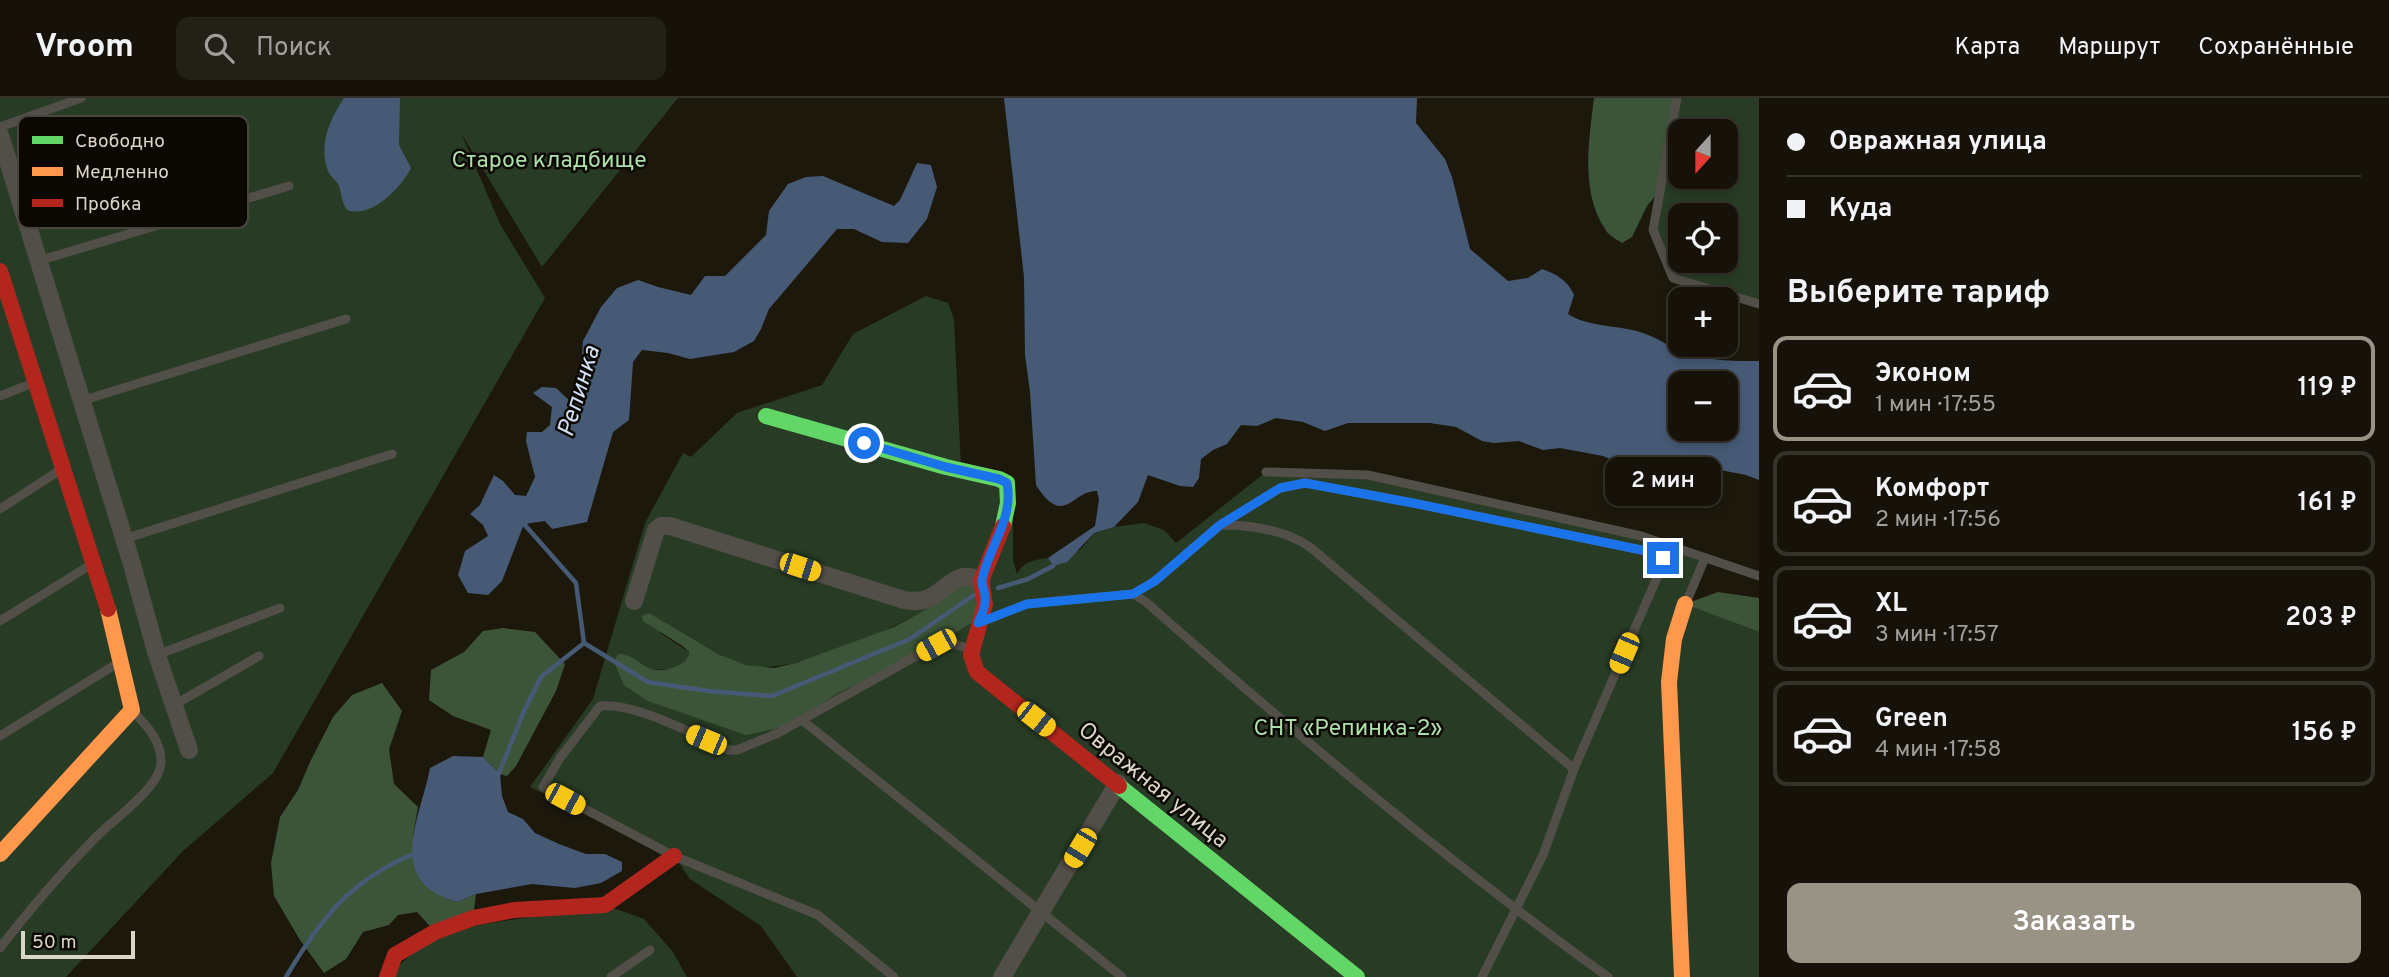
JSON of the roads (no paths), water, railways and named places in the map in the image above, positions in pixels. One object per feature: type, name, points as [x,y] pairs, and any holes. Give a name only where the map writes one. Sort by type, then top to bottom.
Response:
[{"type":"street","points":[[0,135],[18,195]]},
{"type":"street","points":[[28,228],[157,655],[189,750]]},
{"type":"street","points":[[0,854],[132,710],[107,605],[1,281]]},
{"type":"street","points":[[766,416],[1005,481],[1008,487],[1005,520],[981,582],[985,606],[971,649]]},
{"type":"street","points":[[634,601],[656,530],[661,526],[670,526],[904,600],[926,600],[956,579],[965,576],[981,582]]},
{"type":"street","points":[[1682,977],[1669,682],[1674,639],[1685,604]]},
{"type":"street","name":"Овражная улица","points":[[971,649],[971,662],[977,672],[1357,977]]},
{"type":"street","points":[[1002,977],[1118,783]]},
{"type":"street","points":[[387,977],[395,955],[435,932],[474,918],[514,910],[605,905],[674,856]]},
{"type":"lane","points":[[31,116],[81,98]]},
{"type":"lane","points":[[1677,98],[1653,230],[1673,278],[1759,304]]},
{"type":"lane","points":[[0,127],[18,121]]},
{"type":"lane","points":[[248,198],[289,186]]},
{"type":"lane","points":[[38,261],[148,228]]},
{"type":"lane","points":[[81,401],[346,319]]},
{"type":"lane","points":[[0,396],[35,383]]},
{"type":"lane","points":[[124,539],[392,454]]},
{"type":"lane","points":[[0,509],[62,468]]},
{"type":"lane","points":[[1266,472],[1368,475],[1641,537],[1759,576]]},
{"type":"lane","points":[[978,623],[1027,604],[1133,594],[1155,581],[1220,525],[1280,488],[1305,483],[1656,553],[1663,558],[1662,566],[1574,769],[1543,855],[1482,977]]},
{"type":"lane","points":[[1220,525],[1246,525],[1300,540],[1574,769]]},
{"type":"lane","points":[[1685,604],[1705,558]]},
{"type":"lane","points":[[0,621],[93,563]]},
{"type":"lane","points":[[1133,594],[1146,601],[1238,684],[1516,911],[1608,977]]},
{"type":"lane","points":[[157,655],[279,608]]},
{"type":"lane","points":[[894,977],[818,915],[674,856],[543,787],[555,766],[600,706],[613,705],[640,712],[729,750],[737,750],[779,733],[936,645],[953,644],[971,649]]},
{"type":"lane","points":[[174,705],[259,656]]},
{"type":"lane","points":[[0,736],[121,662]]},
{"type":"lane","points":[[0,948],[94,839],[145,792],[159,774],[162,760],[157,743],[149,728],[132,710]]},
{"type":"lane","points":[[802,720],[1122,977]]},
{"type":"lane","points":[[611,977],[650,950]]},
{"type":"water","points":[[344,98],[400,98],[399,145],[411,168],[384,200],[366,210],[356,212],[345,207],[338,184],[329,173],[324,152],[327,133]]},
{"type":"water","points":[[1004,98],[1417,98],[1416,123],[1445,159],[1470,249],[1508,281],[1528,278],[1542,269],[1557,276],[1569,286],[1574,295],[1568,314],[1593,324],[1631,330],[1652,337],[1668,345],[1668,357],[1759,361],[1759,480],[1699,466],[1684,479],[1652,465],[1627,466],[1603,456],[1560,448],[1543,450],[1519,441],[1482,441],[1456,427],[1430,423],[1348,423],[1325,431],[1303,422],[1276,418],[1257,426],[1241,425],[1227,444],[1201,459],[1199,478],[1193,487],[1180,486],[1148,475],[1138,502],[1114,527],[1094,533],[1067,562],[1053,566],[1048,558],[1095,526],[1099,500],[1097,491],[1088,492],[1061,506],[1046,498],[1036,485],[1025,355],[1024,277]]},
{"type":"water","points":[[917,163],[931,165],[937,187],[927,219],[908,243],[882,242],[854,229],[837,229],[769,309],[754,341],[734,352],[690,359],[642,350],[633,362],[629,420],[613,432],[587,522],[552,529],[545,521],[524,524],[502,581],[488,595],[468,593],[458,575],[465,551],[488,536],[483,525],[470,514],[480,505],[494,475],[515,495],[526,496],[535,477],[526,441],[527,432],[542,432],[550,425],[552,407],[533,393],[542,387],[556,388],[571,402],[581,366],[583,341],[601,307],[617,288],[638,280],[691,295],[705,276],[725,276],[766,235],[769,211],[788,184],[806,177],[823,176],[894,206],[900,200]]},
{"type":"water","points":[[453,756],[483,757],[500,774],[502,796],[508,812],[523,819],[535,833],[586,854],[605,854],[622,862],[622,871],[601,883],[575,888],[532,884],[476,894],[457,902],[434,893],[420,880],[414,864],[412,846],[430,768]]},
{"type":"waterway","name":"Репинка","points":[[497,778],[541,677],[584,643],[576,583],[524,524],[526,522]]},
{"type":"waterway","points":[[998,588],[1028,579],[1053,566]]},
{"type":"waterway","points":[[584,643],[648,682],[708,691],[772,696],[910,639],[974,595]]},
{"type":"waterway","name":"Репинка","points":[[286,977],[312,937],[339,903],[373,875],[416,853]]},
{"type":"park label","name":"Старое кладбище","points":[[549,159]]},
{"type":"park label","name":"СНТ «Репинка-2»","points":[[1348,727]]}]
